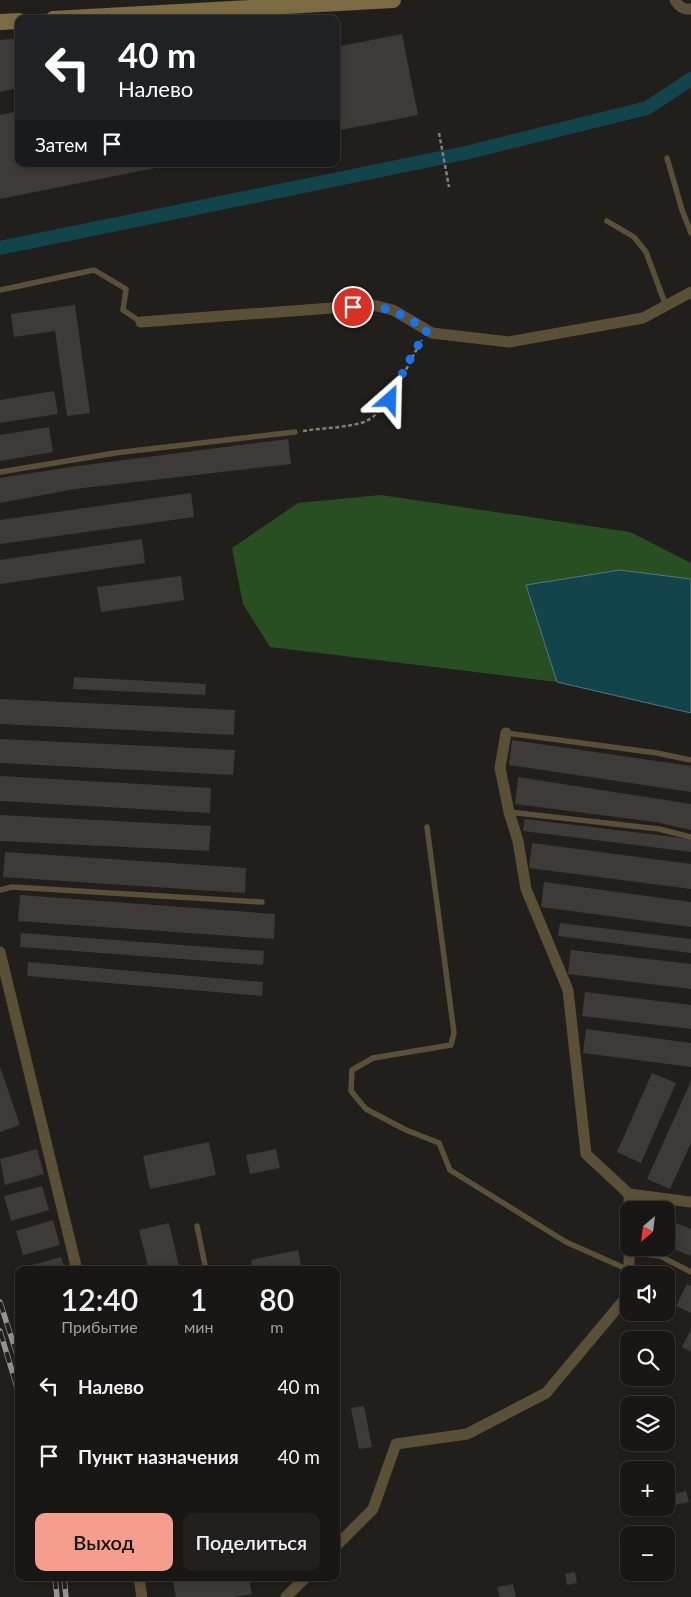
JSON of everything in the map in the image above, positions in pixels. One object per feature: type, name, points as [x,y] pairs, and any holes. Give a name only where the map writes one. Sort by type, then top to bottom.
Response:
[{"type":"street","points":[[101,15],[220,5],[393,0]]},
{"type":"street","points":[[675,0],[678,6],[686,10],[691,9]]},
{"type":"street","points":[[0,22],[15,21]]},
{"type":"street","points":[[141,322],[373,305],[393,310],[432,333],[509,342],[643,318],[691,292]]},
{"type":"street","points":[[506,733],[500,768],[508,812],[518,841],[526,889],[568,990],[586,1154],[629,1194],[691,1202]]},
{"type":"street","points":[[0,952],[76,1266]]},
{"type":"street","points":[[629,1194],[629,1201]]},
{"type":"street","points":[[340,1542],[373,1509],[396,1444],[467,1434],[546,1393],[620,1305]]},
{"type":"street","points":[[139,1581],[142,1597]]},
{"type":"street","points":[[286,1597],[302,1581]]},
{"type":"lane","points":[[667,158],[682,210],[691,233]]},
{"type":"lane","points":[[607,221],[634,237],[646,252],[666,306]]},
{"type":"lane","points":[[0,290],[94,270],[126,289],[123,310],[141,322]]},
{"type":"lane","points":[[0,472],[116,453],[295,432]]},
{"type":"lane","points":[[506,733],[657,753],[691,760]]},
{"type":"lane","points":[[508,812],[659,829],[691,837]]},
{"type":"lane","points":[[427,827],[454,1033],[451,1045],[373,1058],[352,1070],[351,1091],[366,1108],[406,1130],[439,1143],[450,1170],[566,1242],[620,1269]]},
{"type":"lane","points":[[0,890],[12,887],[262,902]]},
{"type":"lane","points":[[197,1226],[205,1266]]},
{"type":"lane","points":[[660,1256],[691,1272]]},
{"type":"path","points":[[439,133],[449,187]]},
{"type":"path","points":[[295,432],[363,423],[383,409],[390,400],[405,368],[427,330]]},
{"type":"green space","points":[[381,495],[630,532],[691,563],[691,579],[620,570],[527,585],[557,682],[270,647],[243,604],[232,548],[298,503]]},
{"type":"water","points":[[620,570],[691,579],[691,713],[557,682],[526,585]]},
{"type":"building","points":[[402,34],[418,115],[340,130],[340,46]]},
{"type":"building","points":[[15,38],[15,89],[0,92],[0,40]]},
{"type":"building","points":[[15,112],[15,167],[160,167],[0,199],[0,115]]},
{"type":"building","points":[[75,305],[90,413],[67,416],[55,331],[14,337],[11,314]]},
{"type":"building","points":[[54,391],[58,414],[0,423],[0,400]]},
{"type":"building","points":[[49,427],[53,452],[0,461],[0,435]]},
{"type":"building","points":[[288,439],[291,464],[75,489],[0,503],[0,478],[70,467]]},
{"type":"building","points":[[191,493],[194,517],[0,544],[0,520]]},
{"type":"building","points":[[142,539],[145,563],[0,584],[0,560]]},
{"type":"building","points":[[181,576],[184,600],[101,612],[97,587]]},
{"type":"building","points":[[74,677],[206,684],[205,695],[73,689]]},
{"type":"building","points":[[0,699],[235,710],[234,735],[0,724]]},
{"type":"building","points":[[0,739],[235,750],[233,775],[0,763]]},
{"type":"building","points":[[512,740],[691,766],[691,792],[509,765]]},
{"type":"building","points":[[0,776],[211,788],[210,813],[0,801]]},
{"type":"building","points":[[518,777],[691,804],[691,830],[655,822],[515,804]]},
{"type":"building","points":[[0,815],[211,826],[209,851],[0,841]]},
{"type":"building","points":[[525,819],[691,839],[691,852],[523,831]]},
{"type":"building","points":[[532,843],[691,864],[691,889],[529,868]]},
{"type":"building","points":[[5,852],[246,868],[245,893],[3,877]]},
{"type":"building","points":[[544,882],[691,902],[691,927],[541,907]]},
{"type":"building","points":[[20,895],[275,914],[274,939],[18,921]]},
{"type":"building","points":[[560,923],[691,939],[691,953],[558,936]]},
{"type":"building","points":[[21,933],[264,951],[263,965],[20,947]]},
{"type":"building","points":[[571,950],[691,964],[691,989],[568,974]]},
{"type":"building","points":[[28,962],[263,982],[262,996],[27,976]]},
{"type":"building","points":[[585,992],[691,1005],[691,1029],[582,1016]]},
{"type":"building","points":[[586,1029],[691,1043],[691,1067],[583,1053]]},
{"type":"building","points":[[0,1067],[20,1125],[0,1132]]},
{"type":"building","points":[[652,1073],[676,1083],[641,1163],[617,1152]]},
{"type":"building","points":[[691,1081],[691,1143],[670,1189],[647,1179]]},
{"type":"building","points":[[209,1142],[216,1175],[150,1189],[143,1156]]},
{"type":"building","points":[[37,1149],[44,1174],[5,1185],[0,1159]]},
{"type":"building","points":[[276,1149],[280,1168],[250,1174],[246,1155]]},
{"type":"building","points":[[42,1186],[49,1210],[11,1221],[4,1196]]},
{"type":"building","points":[[53,1220],[60,1245],[23,1255],[16,1231]]},
{"type":"building","points":[[169,1223],[179,1266],[148,1266],[139,1230]]},
{"type":"building","points":[[675,1223],[691,1229],[691,1256],[675,1250]]},
{"type":"building","points":[[298,1250],[301,1266],[252,1266],[251,1260]]},
{"type":"building","points":[[61,1257],[64,1266],[28,1266]]},
{"type":"building","points":[[687,1284],[691,1286],[691,1313],[676,1306]]},
{"type":"building","points":[[691,1329],[691,1352],[682,1347]]},
{"type":"building","points":[[364,1406],[372,1447],[359,1449],[351,1408]]},
{"type":"building","points":[[686,1491],[689,1502],[675,1505],[675,1494]]},
{"type":"building","points":[[575,1572],[577,1583],[567,1585],[565,1574]]},
{"type":"building","points":[[173,1581],[250,1581],[252,1594],[235,1597],[176,1597]]},
{"type":"building","points":[[513,1584],[516,1597],[500,1597],[497,1587]]},
{"type":"waterway","points":[[0,248],[465,153],[647,108],[691,79]]},
{"type":"railway","points":[[0,1302],[15,1349]]},
{"type":"railway","points":[[0,1331],[15,1381]]},
{"type":"railway","points":[[55,1581],[57,1597]]},
{"type":"railway","points":[[64,1581],[66,1597]]},
{"type":"route","points":[[353,307],[373,305],[393,310],[427,330],[405,368],[390,400]]}]
